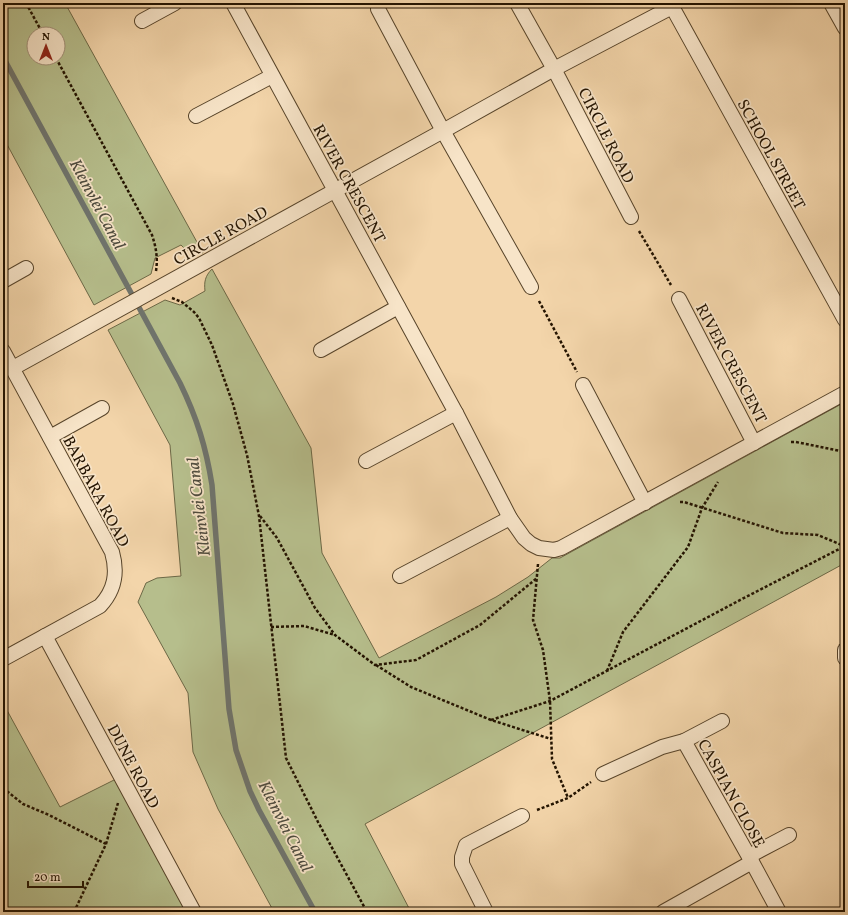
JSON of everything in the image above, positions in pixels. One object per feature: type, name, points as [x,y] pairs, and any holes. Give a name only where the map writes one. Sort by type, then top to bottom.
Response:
[{"type":"street","points":[[142,21],[175,3]]},
{"type":"street","name":"RIVER CRESCENT","points":[[233,3],[456,413],[510,518],[524,538],[531,544],[540,548],[554,550],[561,548],[845,393]]},
{"type":"street","name":"CIRCLE ROAD","points":[[517,3],[554,69],[631,218]]},
{"type":"street","points":[[831,3],[845,28]]},
{"type":"street","name":"CIRCLE ROAD","points":[[13,368],[671,5]]},
{"type":"street","name":"SCHOOL STREET","points":[[671,5],[845,320]]},
{"type":"street","points":[[378,9],[443,131],[531,287]]},
{"type":"street","points":[[196,116],[272,76]]},
{"type":"street","points":[[3,281],[26,268]]},
{"type":"street","name":"RIVER CRESCENT","points":[[679,299],[754,443]]},
{"type":"street","points":[[321,350],[398,307]]},
{"type":"street","name":"BARBARA ROAD","points":[[3,350],[112,552],[115,563],[116,574],[114,586],[111,593],[100,606],[45,636]]},
{"type":"street","points":[[583,385],[645,503]]},
{"type":"street","name":"BARBARA ROAD","points":[[50,437],[102,408]]},
{"type":"street","points":[[366,461],[456,413]]},
{"type":"street","points":[[400,576],[510,518]]},
{"type":"street","points":[[3,659],[45,636]]},
{"type":"street","name":"DUNE ROAD","points":[[45,636],[194,912]]},
{"type":"street","points":[[845,650],[845,658]]},
{"type":"street","name":"CASPIAN CLOSE","points":[[603,774],[662,747],[684,741],[722,721]]},
{"type":"street","name":"CASPIAN CLOSE","points":[[684,741],[778,912]]},
{"type":"street","points":[[486,912],[462,864],[463,850],[466,845],[522,816]]},
{"type":"street","points":[[663,912],[789,835]]},
{"type":"path","points":[[26,3],[39,26]]},
{"type":"path","points":[[60,66],[152,235],[158,257],[156,274],[162,286],[168,297],[182,302],[194,312],[199,318],[212,345],[233,404],[247,455],[259,516],[286,758],[318,822],[367,912]]},
{"type":"path","points":[[631,218],[679,299]]},
{"type":"path","points":[[531,287],[583,385]]},
{"type":"path","points":[[789,442],[796,442],[845,452]]},
{"type":"path","points":[[607,671],[623,632],[688,548],[702,508],[720,478],[714,465]]},
{"type":"path","points":[[676,502],[684,502],[783,533],[818,535],[845,546]]},
{"type":"path","points":[[259,516],[277,538],[315,608],[335,635],[375,665],[411,687],[491,720],[551,740]]},
{"type":"path","points":[[491,720],[550,701],[845,546]]},
{"type":"path","points":[[540,548],[533,620],[542,650],[550,701],[552,759],[568,798]]},
{"type":"path","points":[[375,665],[416,660],[480,625],[537,578]]},
{"type":"path","points":[[271,627],[304,626],[335,635]]},
{"type":"path","points":[[522,816],[568,798],[603,774]]},
{"type":"path","points":[[74,912],[106,844],[124,782]]},
{"type":"path","points":[[3,788],[23,804],[49,815],[106,844]]},
{"type":"green space","points":[[3,3],[65,3],[203,253],[191,252],[181,245],[155,258],[151,274],[94,305],[3,137]]},
{"type":"green space","points":[[212,269],[311,448],[322,553],[379,658],[496,597],[528,577],[552,558],[560,558],[845,402],[845,563],[365,824],[411,912],[274,912],[218,809],[193,752],[188,693],[138,602],[146,583],[157,578],[181,576],[170,445],[108,330],[165,300],[180,305],[205,291],[206,279]]},
{"type":"green space","points":[[3,703],[60,807],[120,777],[193,912],[3,912]]},
{"type":"waterway","name":"Kleinvlei Canal","points":[[3,57],[180,383],[196,421],[204,445],[212,485],[229,709],[236,750],[250,791],[259,810],[315,912]]}]
